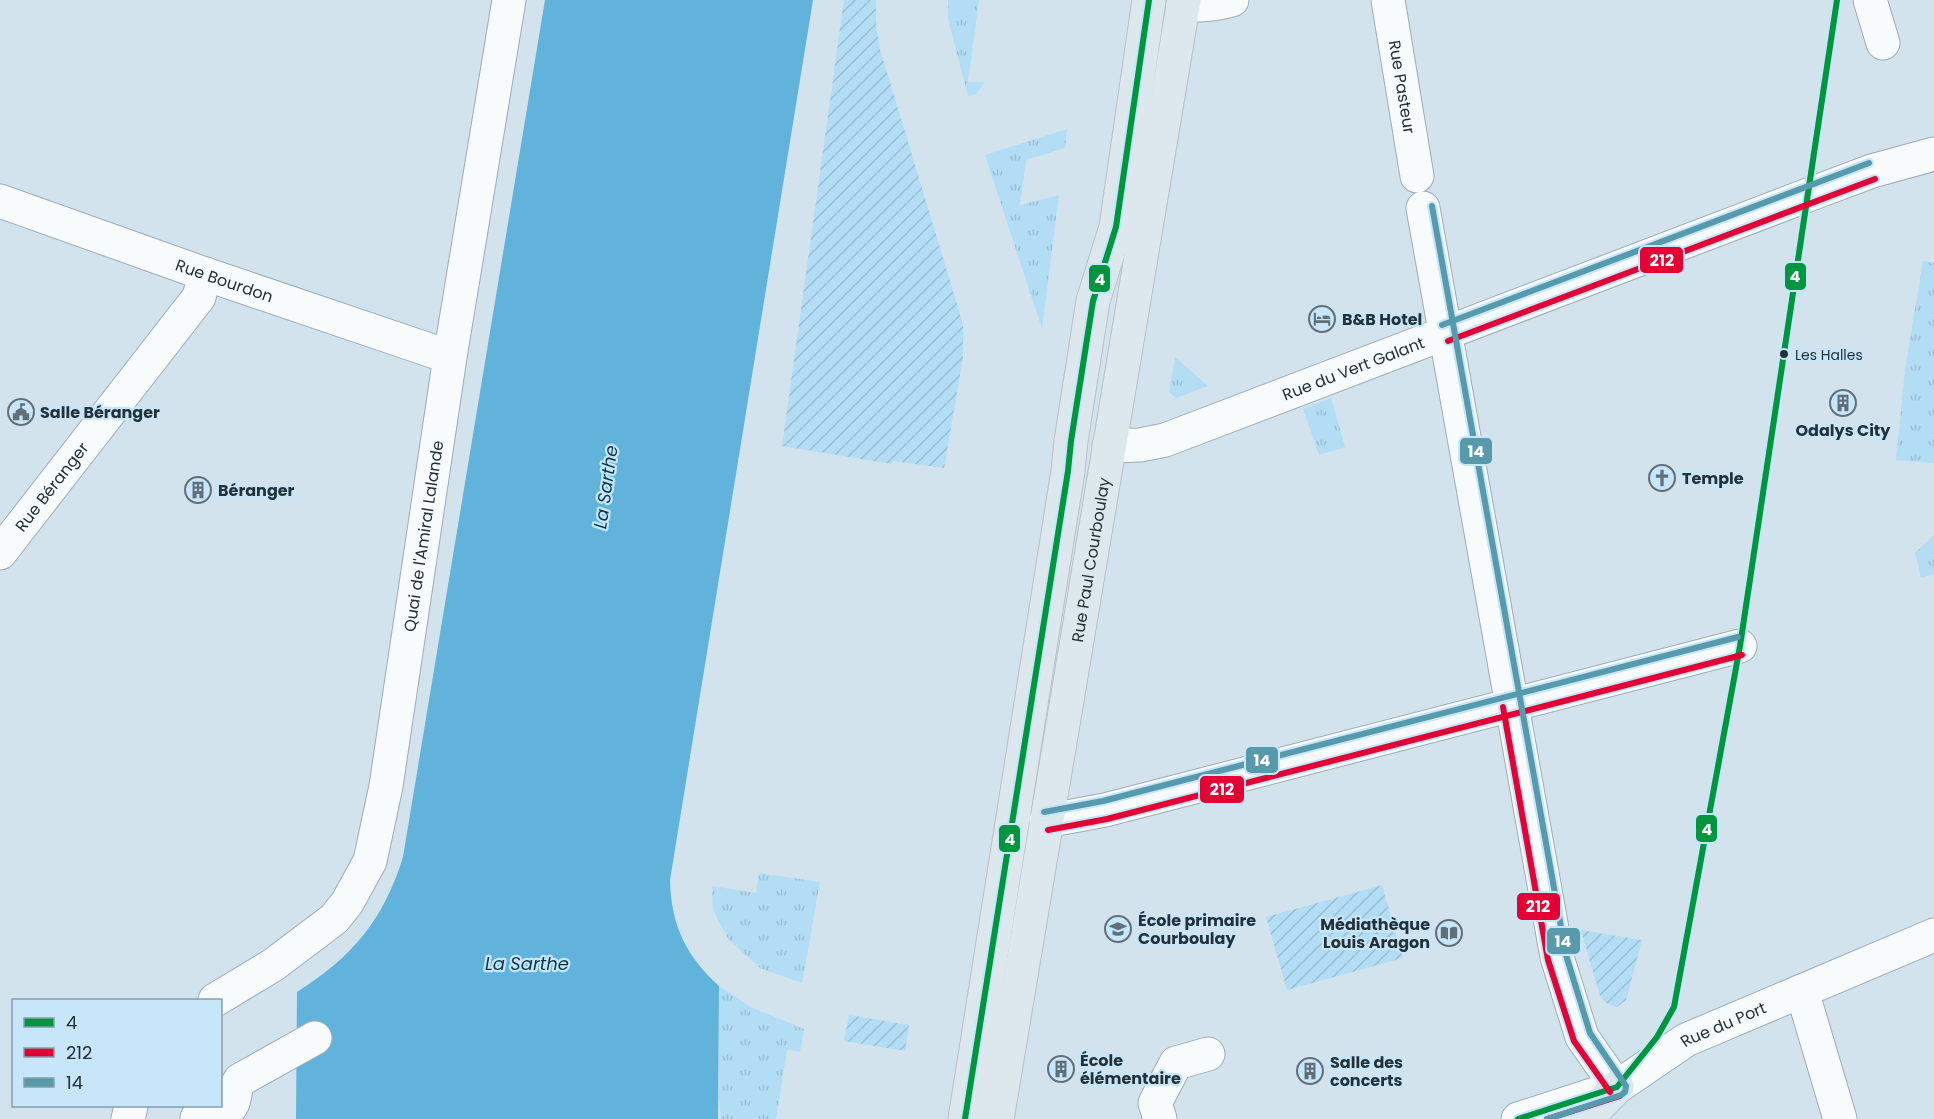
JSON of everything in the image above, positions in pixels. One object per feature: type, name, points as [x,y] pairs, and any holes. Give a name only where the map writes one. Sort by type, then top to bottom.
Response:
[{"type":"main road","points":[[965,1119],[1093,301],[1116,226],[1149,0]]},
{"type":"main road","name":"Rue Paul Courboulay","points":[[997,1119],[1184,3]]},
{"type":"main road","points":[[1071,441],[1109,446]]},
{"type":"main road","points":[[1586,1119],[1617,1087]]},
{"type":"street","name":"Quai de l'Amiral Lalande","points":[[217,999],[273,965],[334,919],[347,903],[370,861],[386,786],[450,357],[508,0]]},
{"type":"street","points":[[1184,3],[1201,6],[1232,0]]},
{"type":"street","name":"Rue Pasteur","points":[[1389,0],[1417,176]]},
{"type":"street","points":[[1870,0],[1883,43]]},
{"type":"street","name":"Rue du Vert Galant","points":[[1109,446],[1140,445],[1165,440],[1872,171],[1934,154]]},
{"type":"street","name":"Rue Bourdon","points":[[0,201],[205,274],[450,357]]},
{"type":"street","points":[[1423,208],[1557,957],[1582,1037],[1617,1087]]},
{"type":"street","name":"Rue Béranger","points":[[0,553],[199,297],[205,274]]},
{"type":"street","points":[[1046,821],[1105,810],[1740,646]]},
{"type":"street","name":"Rue du Port","points":[[1518,1119],[1617,1087],[1686,1040],[1934,935]]},
{"type":"street","points":[[1802,991],[1840,1119]]},
{"type":"street","points":[[192,1114],[216,1115],[225,1112],[233,1104],[238,1082],[244,1077],[315,1038]]},
{"type":"street","points":[[1160,1119],[1155,1103],[1176,1063],[1208,1054]]},
{"type":"green space","points":[[844,0],[876,0],[876,26],[880,49],[963,324],[963,358],[944,468],[893,461],[892,464],[782,446]]},
{"type":"green space","points":[[948,0],[979,0],[968,82],[985,82],[976,94],[968,96],[948,19]]},
{"type":"green space","points":[[1067,129],[1065,148],[1026,160],[1020,205],[1059,195],[1042,329],[985,155]]},
{"type":"green space","points":[[1923,261],[1934,263],[1934,463],[1896,460],[1905,369]]},
{"type":"green space","points":[[1175,357],[1208,386],[1176,398],[1169,392]]},
{"type":"green space","points":[[1331,398],[1345,447],[1319,455],[1303,409]]},
{"type":"green space","points":[[1934,535],[1934,574],[1921,578],[1915,553]]},
{"type":"green space","points":[[759,873],[820,882],[802,983],[760,968],[729,940],[713,910],[712,886],[756,893]]},
{"type":"green space","points":[[1382,885],[1403,958],[1287,990],[1266,917]]},
{"type":"green space","points":[[1581,930],[1642,940],[1626,1000],[1617,1007],[1606,1003],[1600,996]]},
{"type":"green space","points":[[719,986],[751,1007],[804,1029],[800,1052],[787,1050],[776,1119],[721,1119]]},
{"type":"green space","points":[[849,1015],[909,1025],[905,1051],[844,1041]]},
{"type":"water","name":"La Sarthe","points":[[545,0],[813,0],[670,880],[673,911],[683,939],[707,975],[719,986],[718,1119],[296,1119],[297,992],[334,965],[364,935],[386,900],[403,857]]},
{"type":"transit line","name":"4","points":[[965,1119],[1093,301],[1116,227],[1149,0]]},
{"type":"transit line","name":"4","points":[[1617,1087],[1657,1037],[1674,1007],[1740,646],[1837,0]]},
{"type":"transit line","name":"14","points":[[1442,325],[1869,163]]},
{"type":"transit line","name":"212","points":[[1448,341],[1875,179]]},
{"type":"transit line","name":"14","points":[[1432,206],[1566,955],[1590,1033],[1626,1086],[1625,1092],[1621,1095],[1547,1119]]},
{"type":"transit line","name":"14","points":[[1044,812],[1103,801],[1738,637]]},
{"type":"transit line","name":"212","points":[[1048,830],[1107,819],[1742,655]]},
{"type":"transit line","name":"212","points":[[1503,707],[1548,960],[1574,1041],[1610,1092]]},
{"type":"transit line","name":"4","points":[[1518,1119],[1617,1087]]},
{"type":"transit line","name":"212","points":[[1547,1119],[1620,1096]]},
{"type":"place","name":"B&B Hotel","points":[[1322,319]]},
{"type":"place","name":"Les Halles","points":[[1784,354]]},
{"type":"place","name":"Odalys City","points":[[1843,403]]},
{"type":"place","name":"Salle Béranger","points":[[21,412]]},
{"type":"place","name":"Temple","points":[[1662,478]]},
{"type":"place","name":"Béranger","points":[[198,490]]},
{"type":"place","name":"École primaire Courboulay","points":[[1118,929]]},
{"type":"place","name":"Médiathèque Louis Aragon","points":[[1449,933]]},
{"type":"place","name":"École élémentaire","points":[[1061,1069]]},
{"type":"place","name":"Salle des concerts","points":[[1310,1071]]}]
